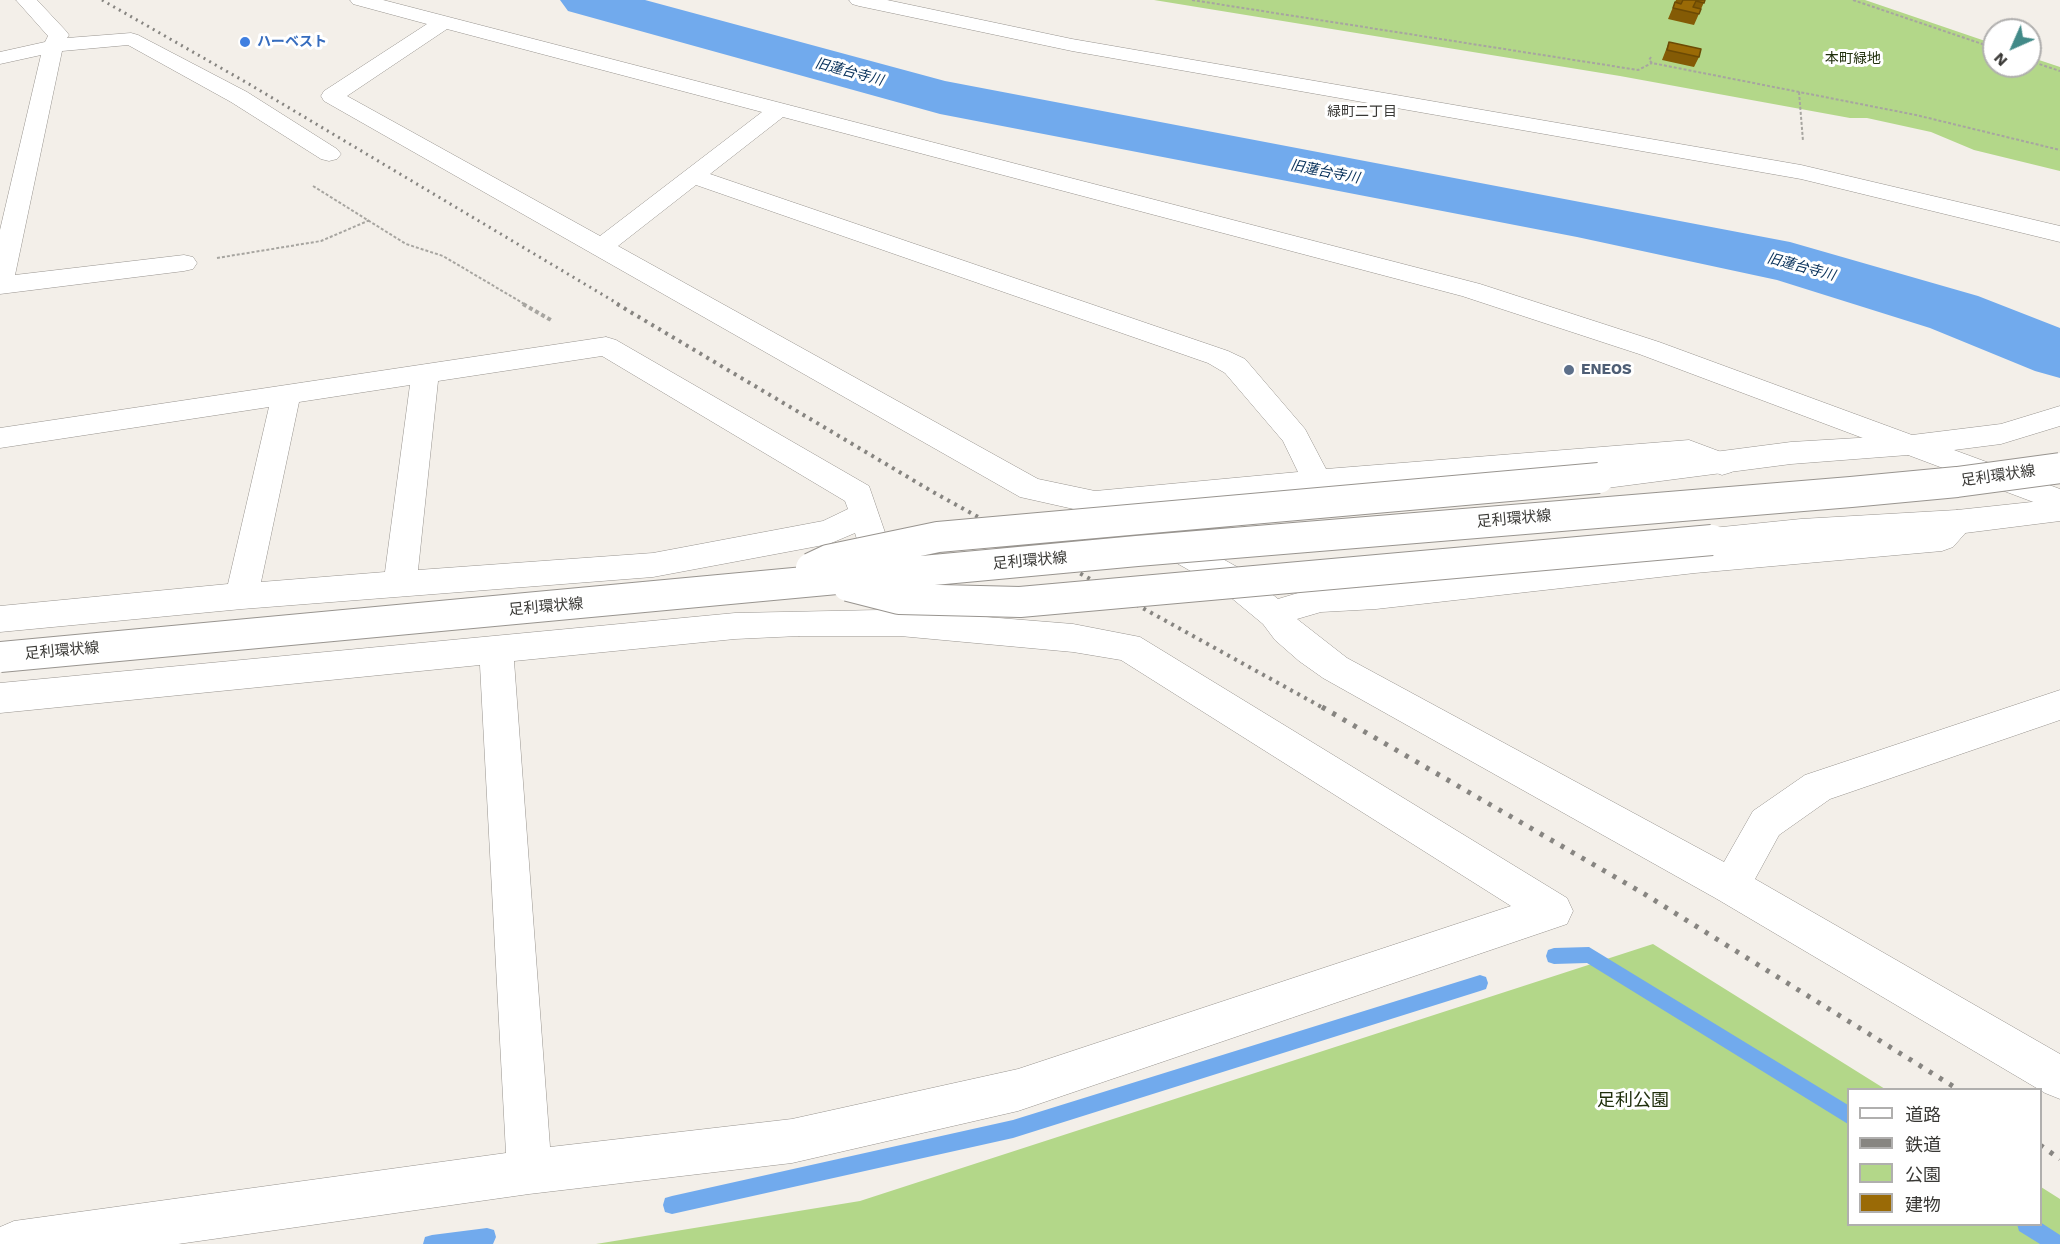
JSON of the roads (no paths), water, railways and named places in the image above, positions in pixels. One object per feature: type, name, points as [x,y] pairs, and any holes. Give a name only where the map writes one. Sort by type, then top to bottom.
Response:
[{"type":"street","points":[[26,0],[59,35],[53,46],[0,285],[184,263]]},
{"type":"street","points":[[360,0],[1471,291],[1649,348],[2060,501]]},
{"type":"street","points":[[859,0],[1072,45],[1790,170],[2060,234]]},
{"type":"street","points":[[442,22],[332,96],[1031,489],[1095,502],[1317,481],[1689,451],[1722,464]]},
{"type":"street","points":[[0,58],[53,46],[131,39],[239,97],[324,150]]},
{"type":"street","points":[[602,246],[778,110]]},
{"type":"street","points":[[693,176],[1218,357],[1235,366],[1295,436],[1317,481]]},
{"type":"street","points":[[0,438],[606,346],[858,495],[900,623]]},
{"type":"street","points":[[400,584],[425,375]]},
{"type":"street","points":[[242,596],[285,395]]},
{"type":"street","points":[[771,586],[828,560],[938,537],[1599,478],[1722,464],[1791,453],[1908,445],[2001,434],[2060,416]]},
{"type":"street","name":"足利環状線","points":[[0,657],[1149,550],[1851,492],[1957,482],[2060,468]]},
{"type":"street","points":[[1095,502],[1228,577],[1275,615],[1287,630],[1335,668],[1731,886],[2060,1078]]},
{"type":"street","points":[[828,580],[899,599],[1020,602],[1802,531],[1957,522],[2060,510]]},
{"type":"street","points":[[0,619],[242,596],[653,565],[829,532],[864,515]]},
{"type":"street","points":[[1275,615],[1295,605],[1321,599],[1376,596],[1695,561],[1942,539],[1957,522]]},
{"type":"street","points":[[0,698],[496,649],[799,623],[900,623],[1073,638],[1128,647],[1553,911],[1018,1090],[792,1141],[529,1172],[14,1244]]},
{"type":"street","points":[[496,649],[529,1172]]},
{"type":"street","points":[[1731,886],[1767,823],[1818,787],[2060,705]]},
{"type":"waterway","name":"旧蓮台寺川","points":[[586,0],[940,97],[1577,218],[1790,262],[1954,312],[2060,354]]},
{"type":"waterway","points":[[1554,956],[1589,955],[1847,1114]]},
{"type":"waterway","points":[[672,1205],[1013,1129],[1480,983]]},
{"type":"waterway","points":[[2029,1226],[2057,1244]]},
{"type":"waterway","points":[[432,1244],[487,1237]]},
{"type":"railway","points":[[102,0],[249,84],[620,305]]},
{"type":"railway","points":[[617,304],[933,492],[1325,709]]},
{"type":"railway","points":[[1322,707],[1646,895],[1956,1088]]},
{"type":"railway","points":[[2042,1146],[2060,1159]]},
{"type":"place","name":"ハーベスト","points":[[245,42]]},
{"type":"place","name":"ENEOS","points":[[1569,370]]},
{"type":"district","name":"緑町二丁目","points":[[1362,112]]},
{"type":"park label","name":"本町緑地","points":[[1853,59]]},
{"type":"park label","name":"足利公園","points":[[1633,1101]]}]
